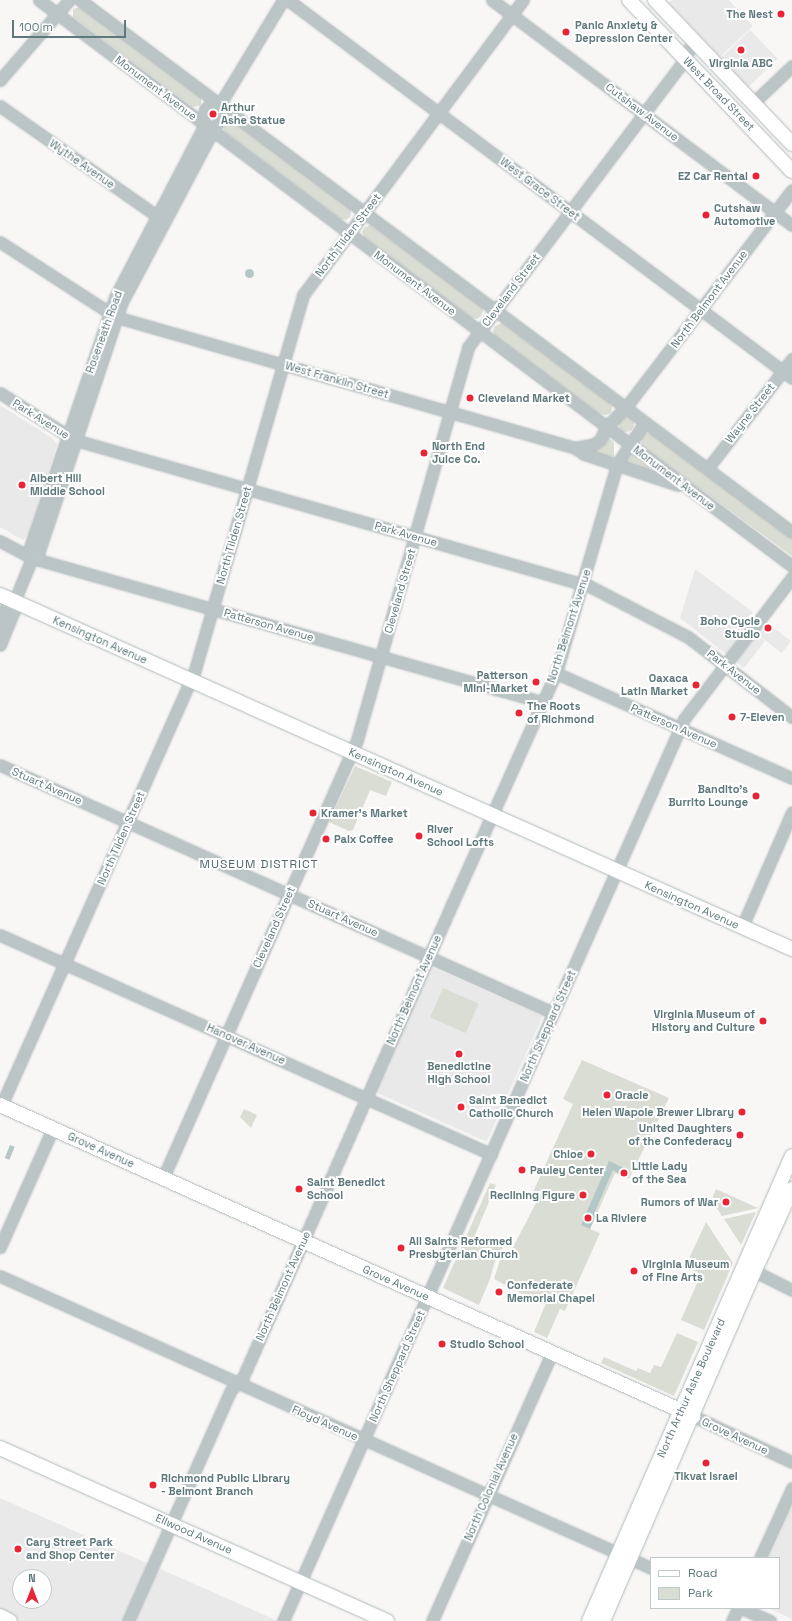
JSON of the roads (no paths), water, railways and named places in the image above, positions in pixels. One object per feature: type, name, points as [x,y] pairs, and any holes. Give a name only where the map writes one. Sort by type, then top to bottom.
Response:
[{"type":"main road","name":"West Broad Street","points":[[629,0],[792,171]]},
{"type":"main road","name":"West Broad Street","points":[[656,0],[792,144]]},
{"type":"main road","name":"Kensington Avenue","points":[[0,595],[792,950]]},
{"type":"main road","name":"Grove Avenue","points":[[1,1105],[687,1414]]},
{"type":"main road","name":"North Arthur Ashe Boulevard","points":[[589,1621],[624,1556],[687,1414],[750,1268],[792,1156]]},
{"type":"main road","name":"North Arthur Ashe Boulevard","points":[[750,1268],[792,1189]]},
{"type":"main road","name":"Ellwood Avenue","points":[[0,1448],[388,1621]]},
{"type":"main road","name":"North Arthur Ashe Boulevard","points":[[602,1621],[624,1556]]},
{"type":"main road","points":[[0,1616],[10,1621]]},
{"type":"street","name":"Monument Avenue","points":[[38,0],[58,13],[208,128],[792,566]]},
{"type":"street","points":[[0,80],[69,0]]},
{"type":"street","points":[[80,0],[366,212],[792,532]]},
{"type":"street","name":"Roseneath Road","points":[[0,645],[14,611],[14,602],[32,558],[30,547],[72,438],[113,315],[121,304],[161,219],[208,128],[222,118],[220,104],[283,0]]},
{"type":"street","name":"West Grace Street","points":[[288,0],[792,378]]},
{"type":"street","name":"Cutshaw Avenue","points":[[492,0],[792,225]]},
{"type":"street","name":"North Tilden Street","points":[[1,1105],[191,680],[213,609],[303,294],[366,212],[523,0]]},
{"type":"street","name":"Cleveland Street","points":[[163,1178],[357,740],[468,347],[685,59],[693,40]]},
{"type":"street","points":[[754,103],[792,66]]},
{"type":"street","name":"Roseneath Road","points":[[208,128],[204,112],[206,108],[220,104]]},
{"type":"street","name":"Wythe Avenue","points":[[0,106],[161,219]]},
{"type":"street","name":"North Belmont Avenue","points":[[575,448],[594,444],[600,440],[606,427],[626,407],[792,190]]},
{"type":"street","name":"West Franklin Street","points":[[0,242],[113,315],[282,365],[575,448],[584,454],[689,489]]},
{"type":"street","name":"Wayne Street","points":[[708,468],[792,359]]},
{"type":"street","name":"Park Avenue","points":[[0,393],[72,438],[583,584],[688,637],[792,717]]},
{"type":"street","name":"North Belmont Avenue","points":[[128,1621],[232,1390],[243,1377],[556,673],[617,464],[629,444],[646,422]]},
{"type":"street","name":"Patterson Avenue","points":[[0,540],[32,558],[542,702]]},
{"type":"street","name":"North Sheppard Street","points":[[283,1621],[684,719],[792,577]]},
{"type":"street","name":"Roseneath Road","points":[[0,622],[6,607],[14,602]]},
{"type":"street","name":"Patterson Avenue","points":[[556,673],[792,778]]},
{"type":"street","name":"Stuart Avenue","points":[[0,766],[547,1010],[554,1011]]},
{"type":"street","points":[[742,927],[792,812]]},
{"type":"street","name":"Hanover Avenue","points":[[0,935],[491,1154]]},
{"type":"street","points":[[0,1247],[53,1128]]},
{"type":"street","points":[[750,1268],[792,1290]]},
{"type":"street","name":"Floyd Avenue","points":[[0,1276],[650,1568]]},
{"type":"street","name":"North Colonial Avenue","points":[[432,1621],[487,1495],[552,1353]]},
{"type":"street","name":"Grove Avenue","points":[[687,1414],[792,1462]]},
{"type":"street","points":[[760,1557],[792,1488]]},
{"type":"street","points":[[732,1621],[738,1609]]},
{"type":"street","points":[[743,1609],[770,1621]]},
{"type":"place","name":"The Nest","points":[[781,14]]},
{"type":"place","name":"Panic Anxiety & Depression Center","points":[[566,32]]},
{"type":"place","name":"Virginia ABC","points":[[741,50]]},
{"type":"place","name":"Arthur Ashe Statue","points":[[213,114]]},
{"type":"place","name":"EZ Car Rental","points":[[756,176]]},
{"type":"place","name":"Cutshaw Automotive","points":[[706,215]]},
{"type":"place","name":"Cleveland Market","points":[[470,398]]},
{"type":"place","name":"North End Juice Co.","points":[[424,453]]},
{"type":"place","name":"Albert Hill Middle School","points":[[22,485]]},
{"type":"place","name":"Boho Cycle Studio","points":[[768,628]]},
{"type":"place","name":"Patterson Mini-Market","points":[[536,682]]},
{"type":"place","name":"Oaxaca Latin Market","points":[[696,685]]},
{"type":"place","name":"The Roots of Richmond","points":[[519,713]]},
{"type":"place","name":"7-Eleven","points":[[732,717]]},
{"type":"place","name":"Bandito's Burrito Lounge","points":[[756,796]]},
{"type":"place","name":"Kramer's Market","points":[[313,813]]},
{"type":"place","name":"River School Lofts","points":[[419,836]]},
{"type":"place","name":"Paix Coffee","points":[[326,839]]},
{"type":"place","name":"Virginia Museum of History and Culture","points":[[763,1021]]},
{"type":"place","name":"Benedictine High School","points":[[459,1054]]},
{"type":"place","name":"Oracle","points":[[607,1095]]},
{"type":"place","name":"Saint Benedict Catholic Church","points":[[461,1107]]},
{"type":"place","name":"Helen Wapole Brewer Library","points":[[742,1112]]},
{"type":"place","name":"United Daughters of the Confederacy","points":[[740,1135]]},
{"type":"place","name":"Chloe","points":[[591,1154]]},
{"type":"place","name":"Pauley Center","points":[[522,1170]]},
{"type":"place","name":"Little Lady of the Sea","points":[[624,1173]]},
{"type":"place","name":"Saint Benedict School","points":[[299,1189]]},
{"type":"place","name":"Reclining Figure","points":[[583,1195]]},
{"type":"place","name":"Rumors of War","points":[[726,1202]]},
{"type":"place","name":"La Riviere","points":[[588,1218]]},
{"type":"place","name":"All Saints Reformed Presbyterian Church","points":[[401,1248]]},
{"type":"place","name":"Virginia Museum of Fine Arts","points":[[634,1271]]},
{"type":"place","name":"Confederate Memorial Chapel","points":[[499,1292]]},
{"type":"place","name":"Studio School","points":[[442,1344]]},
{"type":"place","name":"Tikvat Israel","points":[[706,1463]]},
{"type":"place","name":"Richmond Public Library - Belmont Branch","points":[[153,1485]]},
{"type":"place","name":"Cary Street Park and Shop Center","points":[[18,1549]]},
{"type":"district","name":"MUSEUM DISTRICT","points":[[259,865]]}]
